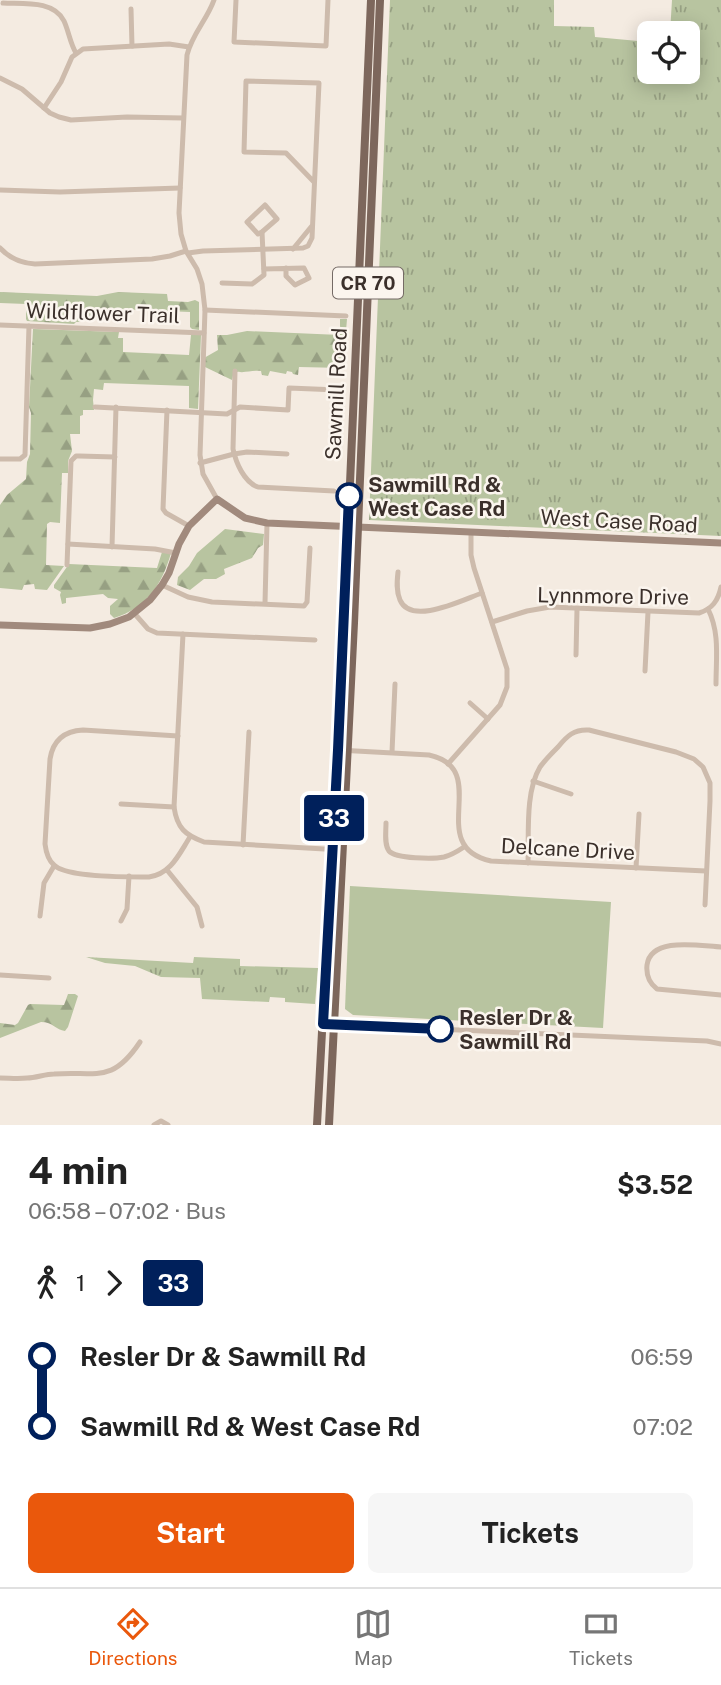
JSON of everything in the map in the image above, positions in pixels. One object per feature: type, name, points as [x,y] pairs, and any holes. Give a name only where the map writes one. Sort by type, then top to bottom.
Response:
[{"type":"main road","name":"Sawmill Road","points":[[353,527],[370,0]]},
{"type":"main road","name":"Sawmill Road","points":[[317,1125],[343,750],[380,0]]},
{"type":"main road","name":"West Case Road","points":[[217,499],[245,518],[267,523],[721,543]]},
{"type":"main road","points":[[0,625],[96,628],[122,620],[150,600],[162,585],[189,526],[217,499]]},
{"type":"main road","name":"Sawmill Road","points":[[329,1125],[337,850]]},
{"type":"street","points":[[214,0],[195,32],[186,65],[180,226],[187,252],[202,284],[205,310],[201,463],[203,474],[217,499]]},
{"type":"street","points":[[236,0],[234,42],[326,46],[328,0]]},
{"type":"street","points":[[3,3],[39,4],[57,11],[64,20],[76,53]]},
{"type":"street","points":[[131,9],[132,46]]},
{"type":"street","points":[[44,107],[57,90],[70,60],[86,48],[169,44],[189,47]]},
{"type":"street","points":[[1,81],[22,89],[54,115],[71,120],[183,118]]},
{"type":"street","points":[[1,250],[18,261],[35,264],[152,259],[187,252],[293,249],[308,246],[313,226],[319,83],[246,81],[244,152],[286,153],[314,182]]},
{"type":"street","points":[[0,190],[60,192],[180,188]]},
{"type":"street","points":[[265,205],[277,219],[262,232],[258,234],[247,222],[265,205]]},
{"type":"street","points":[[222,282],[252,284],[264,275],[262,232]]},
{"type":"street","points":[[264,269],[286,268]]},
{"type":"street","points":[[205,310],[346,316]]},
{"type":"street","name":"Wildflower Trail","points":[[0,325],[204,333]]},
{"type":"street","points":[[0,459],[20,459],[25,454],[29,326]]},
{"type":"street","points":[[235,371],[234,454],[251,484],[334,491]]},
{"type":"street","points":[[95,407],[227,414],[240,407],[288,410],[289,388],[338,390]]},
{"type":"street","points":[[112,547],[116,407]]},
{"type":"street","points":[[167,410],[163,509],[189,526]]},
{"type":"street","points":[[201,463],[247,452],[286,454]]},
{"type":"street","points":[[67,565],[71,461],[79,456],[115,457]]},
{"type":"street","points":[[264,603],[267,523]]},
{"type":"street","points":[[448,764],[503,700],[508,678],[471,555],[471,532]]},
{"type":"street","points":[[68,544],[176,552]]},
{"type":"street","points":[[162,585],[199,600],[306,606],[310,548]]},
{"type":"street","points":[[398,572],[397,590],[400,602],[414,612],[430,611],[482,593]]},
{"type":"street","name":"Lynnmore Drive","points":[[492,622],[537,608],[550,607],[694,613],[708,609],[716,602],[721,587]]},
{"type":"street","points":[[576,655],[577,609]]},
{"type":"street","points":[[708,609],[717,637],[716,684]]},
{"type":"street","points":[[645,671],[648,612]]},
{"type":"street","points":[[134,613],[144,626],[152,631],[315,640]]},
{"type":"street","points":[[183,634],[174,807],[180,826],[190,837],[204,842],[337,850]]},
{"type":"street","points":[[392,752],[395,684]]},
{"type":"street","points":[[470,703],[488,719]]},
{"type":"street","points":[[178,736],[83,730],[73,730],[63,735],[55,742],[51,754],[45,845],[47,855],[54,866],[72,873],[156,876],[167,870],[190,837]]},
{"type":"street","points":[[528,863],[533,781],[540,766],[574,731],[589,730],[676,752],[698,761],[707,772],[710,783],[705,905]]},
{"type":"street","points":[[243,845],[249,732]]},
{"type":"street","points":[[343,750],[435,756],[448,764],[456,775],[460,794],[459,834],[464,847],[457,852],[439,858],[396,855],[386,846],[386,823]]},
{"type":"street","points":[[533,781],[571,794]]},
{"type":"street","points":[[121,804],[174,807]]},
{"type":"street","points":[[636,868],[639,814]]},
{"type":"street","name":"Delcane Drive","points":[[464,847],[484,859],[706,871]]},
{"type":"street","points":[[40,916],[44,883],[54,866]]},
{"type":"street","points":[[167,870],[194,901],[202,926]]},
{"type":"street","points":[[121,921],[127,909],[129,876]]},
{"type":"street","points":[[721,947],[663,946],[654,951],[646,968],[651,985],[657,989],[721,995]]},
{"type":"street","points":[[0,975],[49,978]]},
{"type":"street","points":[[323,1024],[707,1041],[721,1044]]},
{"type":"street","points":[[0,1078],[106,1072],[124,1063],[139,1042]]},
{"type":"street","points":[[154,1125],[160,1121],[168,1125]]},
{"type":"green space","points":[[390,0],[554,0],[554,26],[594,27],[595,37],[637,41],[637,84],[700,84],[700,21],[671,21],[672,0],[721,0],[721,536],[369,520]]},
{"type":"green space","points":[[0,292],[97,296],[118,292],[167,294],[168,301],[199,302],[199,330],[190,327],[190,312],[92,308],[92,319],[84,319],[74,324],[27,321],[26,304],[0,303]]},
{"type":"green space","points":[[340,319],[347,319],[343,368],[299,367],[298,375],[287,371],[286,374],[270,371],[268,376],[262,375],[261,371],[234,371],[232,380],[205,367],[204,358],[218,350],[217,335],[247,331],[340,335]]},
{"type":"green space","points":[[33,329],[119,332],[118,338],[123,338],[123,352],[189,355],[191,335],[201,335],[198,409],[189,408],[189,386],[104,383],[103,390],[94,389],[94,410],[83,410],[83,415],[80,416],[80,434],[70,434],[72,451],[68,461],[68,473],[62,473],[60,523],[47,524],[46,565],[64,566],[47,590],[35,589],[34,584],[24,585],[22,590],[0,588],[0,505],[7,495],[26,479],[30,454],[29,407]]},
{"type":"green space","points":[[225,529],[264,534],[263,545],[252,558],[224,569],[225,574],[216,579],[204,579],[190,590],[177,585],[178,577],[197,553]]},
{"type":"green space","points":[[162,552],[171,553],[163,575],[151,594],[135,608],[114,618],[110,614],[110,606],[118,599],[108,598],[103,594],[66,598],[66,603],[62,604],[61,592],[54,588],[69,564],[157,568]]},
{"type":"green space","points":[[350,886],[611,902],[603,1028],[353,1015],[345,1009]]},
{"type":"green space","points":[[86,957],[193,963],[194,957],[240,959],[240,966],[318,968],[315,1004],[285,1002],[285,998],[270,997],[269,1002],[202,999],[200,978],[161,977],[135,966],[105,963]]},
{"type":"green space","points":[[68,994],[78,996],[65,1031],[41,1022],[0,1038],[0,1023],[15,1025],[30,1004],[64,1005]]},
{"type":"bus line","name":"33","points":[[349,496],[323,1024],[440,1029]]},
{"type":"place","name":"Sawmill Rd & West Case Rd","points":[[349,496]]},
{"type":"place","name":"Resler Dr & Sawmill Rd","points":[[440,1029]]}]
